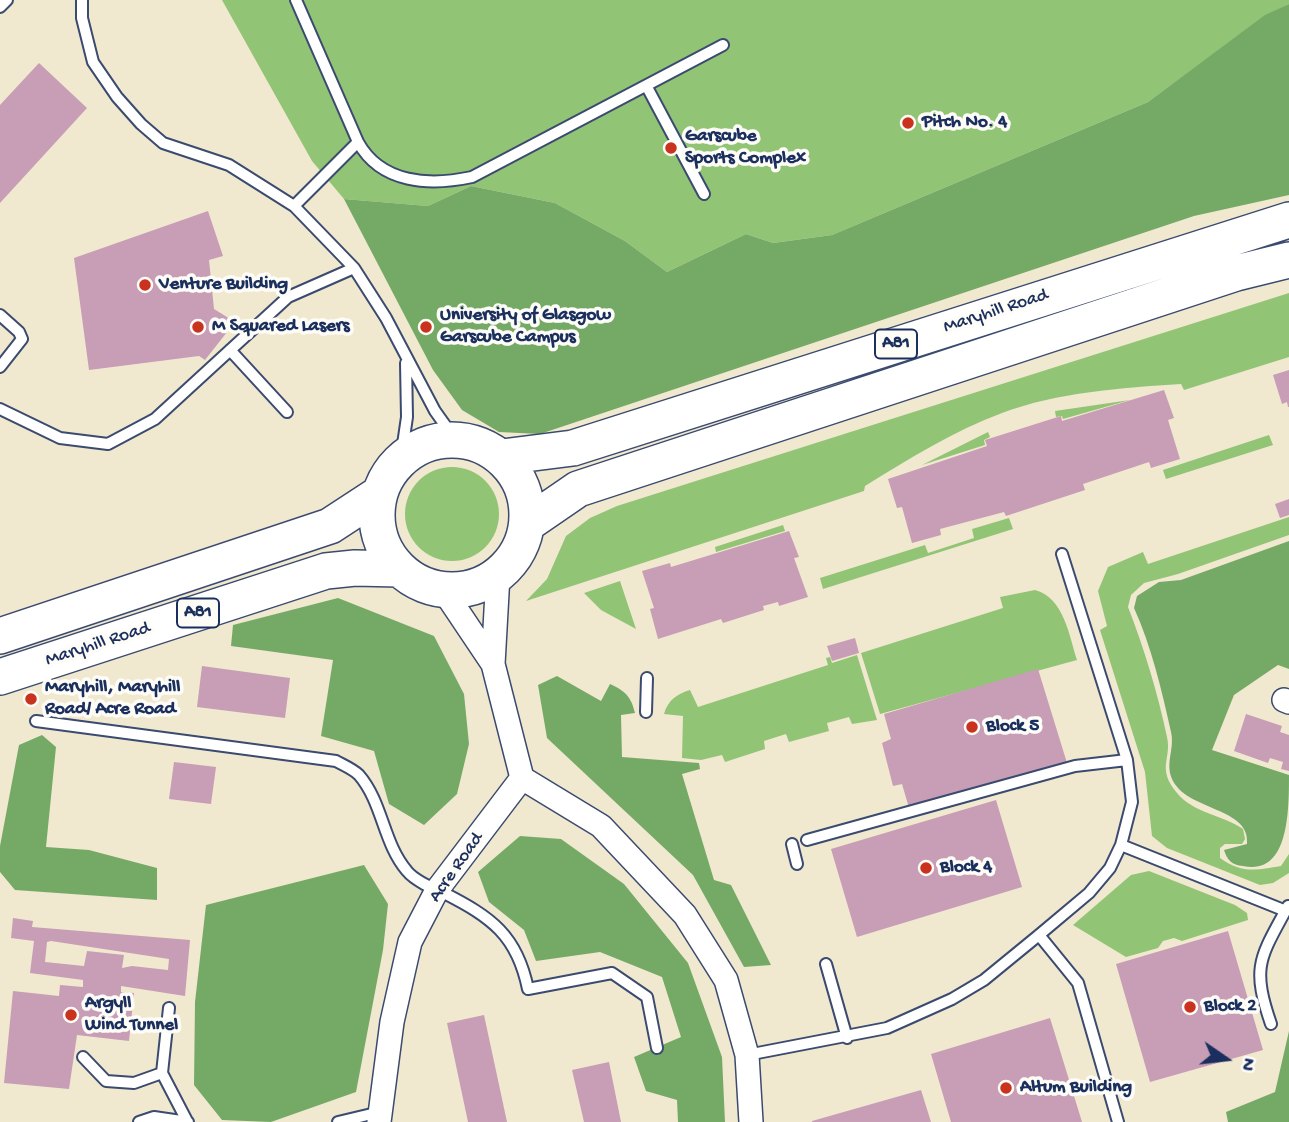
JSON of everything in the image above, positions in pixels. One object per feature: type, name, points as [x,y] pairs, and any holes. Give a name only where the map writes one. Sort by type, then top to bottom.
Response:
[{"type":"main road","name":"Maryhill Road","points":[[502,457],[573,448],[1289,220]]},
{"type":"main road","name":"Maryhill Road","points":[[527,524],[578,489],[1236,273],[1289,260]]},
{"type":"main road","points":[[401,458],[435,441],[455,439],[471,441],[502,457],[517,476],[526,499],[527,524],[522,543],[512,561],[498,575]]},
{"type":"main road","name":"A81","points":[[401,458],[387,475],[379,494],[376,521],[383,547],[399,569],[412,580],[444,591],[482,585],[498,575]]},
{"type":"main road","name":"Maryhill Road","points":[[0,636],[330,526],[379,494]]},
{"type":"main road","name":"Maryhill Road","points":[[0,677],[326,571],[355,568],[399,569]]},
{"type":"street","points":[[498,575],[493,664],[522,778],[601,827],[685,915],[726,980],[747,1055],[751,1122]]},
{"type":"street","points":[[444,591],[493,664]]},
{"type":"street","name":"Acre Road","points":[[379,1117],[392,1022],[410,942],[437,890],[522,778]]},
{"type":"lane","points":[[0,7],[7,0]]},
{"type":"lane","points":[[82,0],[82,18],[93,62],[141,124],[163,142],[229,165],[294,206],[354,268],[386,318],[405,360],[455,439]]},
{"type":"lane","points":[[296,0],[366,156],[379,167],[421,182],[442,183],[472,177],[723,45]]},
{"type":"lane","points":[[647,87],[704,194]]},
{"type":"lane","points":[[294,206],[358,142]]},
{"type":"lane","points":[[0,410],[60,438],[108,444],[155,419],[288,297],[354,268]]},
{"type":"lane","points":[[0,315],[19,332],[22,339],[0,367]]},
{"type":"lane","points":[[230,350],[287,412]]},
{"type":"lane","points":[[401,458],[407,417],[405,360]]},
{"type":"lane","points":[[747,1055],[847,1038],[887,1028],[952,999],[984,980],[1089,893],[1110,868],[1121,845],[1132,802],[1127,760],[1062,554]]},
{"type":"lane","points":[[646,712],[647,678]]},
{"type":"lane","points":[[36,721],[336,761],[358,774],[376,806],[390,848],[409,874],[480,911],[507,936],[523,964],[528,989],[612,973],[647,998],[657,1048]]},
{"type":"lane","points":[[807,840],[1075,766],[1127,760]]},
{"type":"lane","points":[[792,844],[797,864]]},
{"type":"lane","points":[[1121,845],[1287,908],[1259,962],[1259,988],[1271,1024]]},
{"type":"lane","points":[[1039,934],[1078,983],[1118,1122]]},
{"type":"lane","points":[[826,964],[847,1038]]},
{"type":"lane","points":[[169,1008],[162,1073],[188,1121]]},
{"type":"lane","points":[[83,1057],[106,1081],[134,1083],[162,1073]]},
{"type":"lane","points":[[139,1122],[154,1117],[188,1121]]},
{"type":"lane","points":[[338,1122],[379,1117]]},
{"type":"green space","name":"Garscube Sports Complex","points":[[222,0],[1289,0],[1289,4],[1265,16],[1148,102],[832,235],[773,243],[746,234],[667,272],[625,241],[555,203],[471,186],[428,206],[344,199],[312,161]]},
{"type":"green space","points":[[1289,4],[1289,195],[1194,216],[540,434],[499,432],[462,410],[433,370],[344,199],[428,206],[471,186],[555,203],[625,241],[667,272],[746,234],[773,243],[832,235],[1148,102],[1265,15]]},
{"type":"green space","points":[[1289,293],[1289,357],[1184,390],[1181,384],[1113,389],[1023,406],[984,420],[949,437],[865,486],[864,491],[526,601],[547,579],[566,536],[590,518],[617,506]]},
{"type":"green space","points":[[1130,400],[1063,419],[1062,416],[1056,417],[1055,411]]},
{"type":"green space","points":[[988,432],[990,437],[984,440],[985,445],[922,465]]},
{"type":"green space","points":[[1269,435],[1273,445],[1166,479],[1163,470]]},
{"type":"green space","points":[[452,467],[470,471],[485,481],[495,496],[499,514],[495,532],[485,547],[470,557],[452,561],[434,557],[419,547],[409,532],[405,514],[409,496],[419,481],[434,471]]},
{"type":"green space","points":[[1289,517],[1289,535],[1178,574],[1144,583],[1131,595],[1128,607],[1150,671],[1163,721],[1168,745],[1166,770],[1171,784],[1191,805],[1243,829],[1245,839],[1242,844],[1225,844],[1220,848],[1220,858],[1228,863],[1242,869],[1264,869],[1281,866],[1289,854],[1289,873],[1273,883],[1260,885],[1167,848],[1152,836],[1145,772],[1100,630],[1107,626],[1098,591],[1108,567],[1143,552],[1148,564]]},
{"type":"green space","points":[[1009,518],[1013,529],[823,589],[820,578],[925,545],[928,553],[974,538],[972,529]]},
{"type":"green space","points":[[783,525],[785,531],[716,552],[715,547]]},
{"type":"green space","points":[[1289,541],[1289,669],[1278,665],[1234,695],[1212,750],[1289,775],[1287,822],[1278,851],[1270,861],[1258,866],[1239,865],[1227,857],[1224,850],[1247,844],[1246,832],[1239,823],[1190,797],[1179,789],[1172,779],[1169,767],[1171,732],[1151,653],[1134,608],[1137,596],[1159,582],[1181,580]]},
{"type":"green space","points":[[620,581],[636,629],[601,610],[584,593]]},
{"type":"green space","points":[[1035,590],[1045,594],[1059,609],[1077,660],[880,714],[861,653],[1003,608],[1000,597]]},
{"type":"green space","points":[[338,598],[434,636],[464,694],[469,744],[457,794],[424,825],[389,804],[374,751],[321,736],[333,660],[231,646],[233,625]]},
{"type":"green space","points":[[857,655],[877,720],[852,724],[849,717],[827,723],[829,731],[789,742],[786,734],[764,741],[765,749],[725,762],[722,755],[701,760],[682,758],[683,716],[664,714],[677,696],[690,690],[698,707],[828,665],[826,658],[830,657],[832,663]]},
{"type":"green space","points":[[557,676],[601,701],[610,684],[627,695],[635,713],[621,715],[622,757],[699,763],[700,769],[682,774],[714,880],[731,885],[771,965],[744,967],[693,875],[547,738],[538,685]]},
{"type":"green space","points":[[42,735],[56,747],[46,847],[89,850],[157,868],[157,900],[15,890],[0,872],[0,846],[19,745]]},
{"type":"green space","points":[[520,836],[561,839],[624,884],[688,963],[722,1057],[725,1122],[678,1122],[677,1100],[646,1091],[634,1057],[681,1037],[662,977],[600,952],[536,961],[524,930],[489,902],[478,872]]},
{"type":"green space","points":[[364,865],[388,904],[383,950],[356,1092],[271,1122],[222,1120],[194,1085],[195,1002],[206,905]]},
{"type":"green space","points":[[1149,871],[1235,905],[1247,913],[1248,920],[1182,941],[1174,938],[1163,941],[1158,948],[1126,957],[1073,925],[1131,875]]},
{"type":"green space","points":[[1289,1031],[1289,1122],[1228,1122],[1226,1112],[1275,1092]]},
{"type":"building","points":[[39,63],[87,108],[0,203],[0,105]]},
{"type":"building","name":"Venture Building","points":[[208,211],[223,256],[209,260],[214,309],[235,322],[205,360],[199,356],[89,370],[74,258]]},
{"type":"building","points":[[1289,370],[1288,407],[1287,402],[1282,404],[1273,375]]},
{"type":"building","points":[[1164,390],[1174,418],[1168,420],[1180,459],[1151,468],[1149,462],[1083,484],[1085,490],[1006,516],[1004,512],[940,529],[941,535],[912,543],[902,507],[897,508],[888,479],[987,446],[985,440],[1061,416],[1062,421]]},
{"type":"building","points":[[1289,499],[1289,515],[1280,518],[1275,504]]},
{"type":"building","points":[[789,531],[799,557],[794,558],[808,597],[779,606],[778,602],[763,606],[764,610],[723,623],[721,619],[658,639],[650,609],[654,608],[642,571],[670,563],[671,567]]},
{"type":"building","points":[[855,638],[859,653],[832,661],[827,646]]},
{"type":"building","points":[[202,666],[290,678],[285,718],[197,707]]},
{"type":"building","name":"Block 5","points":[[1038,669],[1067,763],[909,808],[902,784],[893,786],[882,743],[891,739],[884,714]]},
{"type":"building","points":[[1246,714],[1282,726],[1280,732],[1289,735],[1289,771],[1281,769],[1283,762],[1270,758],[1268,763],[1234,751]]},
{"type":"building","points":[[174,762],[216,767],[211,804],[169,799]]},
{"type":"building","name":"Block 4","points":[[996,800],[1022,887],[857,937],[831,849]]},
{"type":"building","name":"Argyll Wind Tunnel","points":[[13,918],[33,921],[32,927],[190,940],[185,996],[121,986],[121,992],[134,993],[129,1041],[77,1035],[69,1089],[4,1083],[13,991],[59,996],[60,985],[83,987],[83,980],[30,973],[34,941],[11,938]],"holes":[[[51,941],[169,959],[168,970],[132,966],[122,968],[124,955],[87,951],[84,966],[45,962],[47,942]]]},
{"type":"building","name":"Block 2","points":[[1228,931],[1263,1050],[1150,1082],[1116,964]]},
{"type":"building","points":[[484,1015],[507,1122],[468,1122],[447,1023]]},
{"type":"building","name":"Altum Building","points":[[1050,1018],[1082,1122],[951,1122],[931,1054]]},
{"type":"building","points":[[609,1062],[621,1122],[584,1122],[572,1070]]},
{"type":"building","points":[[921,1090],[931,1122],[812,1122],[812,1121]]},
{"type":"place","name":"Pitch No. 4","points":[[908,123]]},
{"type":"place","name":"Garscube Sports Complex","points":[[671,148]]},
{"type":"place","name":"Venture Building","points":[[145,285]]},
{"type":"place","name":"M Squared Lasers","points":[[198,327]]},
{"type":"place","name":"University of Glasgow Garscube Campus","points":[[426,327]]},
{"type":"place","name":"Maryhill, Maryhill Road/ Acre Road","points":[[31,699]]},
{"type":"place","name":"Block 5","points":[[972,727]]},
{"type":"place","name":"Block 4","points":[[926,868]]},
{"type":"place","name":"Block 2","points":[[1190,1007]]},
{"type":"place","name":"Argyll Wind Tunnel","points":[[71,1015]]},
{"type":"place","name":"Altum Building","points":[[1006,1088]]}]
